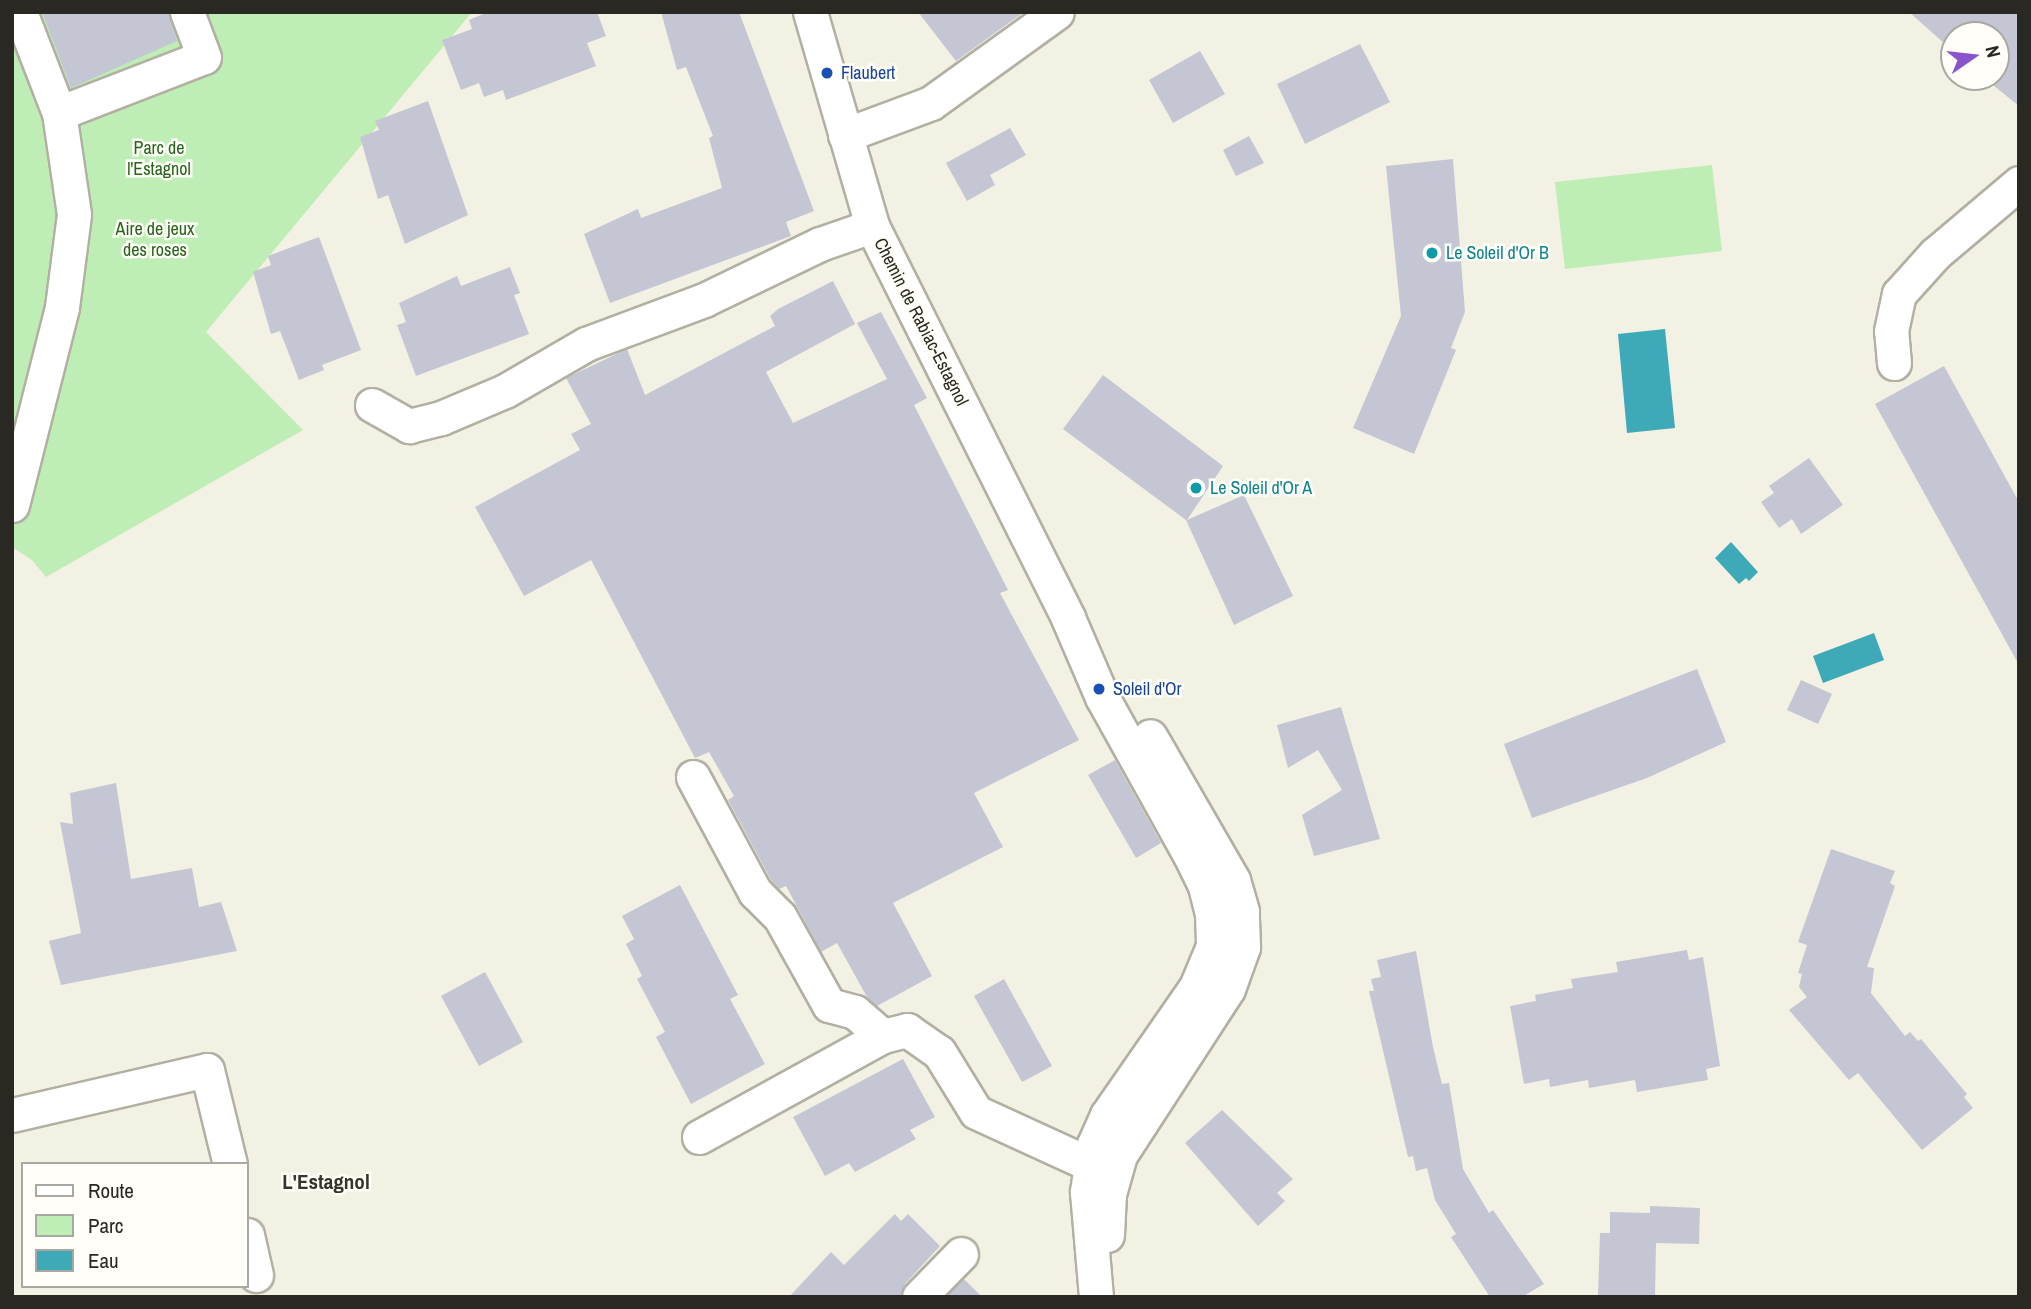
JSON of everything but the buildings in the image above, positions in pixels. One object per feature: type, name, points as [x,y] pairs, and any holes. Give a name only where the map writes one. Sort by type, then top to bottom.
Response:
[{"type":"street","points":[[12,505],[62,307],[74,214],[59,113],[20,12]]},
{"type":"street","points":[[59,113],[204,57],[187,12]]},
{"type":"street","name":"Chemin de Rabiac-Estagnol","points":[[810,12],[872,226],[1068,618],[1151,739],[1233,880],[1242,911],[1243,947],[1228,989],[1153,1075],[1120,1155],[1101,1170],[1088,1238],[1096,1297]]},
{"type":"street","points":[[845,135],[931,103],[1057,12]]},
{"type":"street","points":[[1894,363],[1891,331],[1899,294],[1935,254],[2019,183]]},
{"type":"street","points":[[372,405],[409,426],[441,418],[505,391],[586,344],[704,300],[820,244],[872,226]]},
{"type":"street","points":[[693,777],[755,892],[780,917],[829,1005],[855,1012],[883,1036]]},
{"type":"street","points":[[699,1137],[883,1036],[907,1030],[939,1052],[976,1112],[1101,1170]]},
{"type":"street","points":[[12,1115],[207,1070],[230,1162]]},
{"type":"street","name":"Chemin de Rabiac-Estagnol","points":[[1101,1170],[1106,1297]]},
{"type":"street","points":[[248,1239],[256,1275]]},
{"type":"street","points":[[919,1297],[961,1254]]},
{"type":"green space","name":"Parc de l'Estagnol","points":[[12,12],[472,12],[206,332],[303,430],[46,577],[32,560],[12,547]]},
{"type":"green space","points":[[1712,165],[1722,251],[1565,269],[1555,182]]},
{"type":"water","points":[[1665,329],[1675,428],[1627,433],[1618,334]]},
{"type":"water","points":[[1731,542],[1758,572],[1749,581],[1746,578],[1739,584],[1715,558]]},
{"type":"water","points":[[1874,633],[1884,660],[1823,683],[1813,656]]},
{"type":"place","name":"Flaubert","points":[[827,73]]},
{"type":"place","name":"Le Soleil d'Or B","points":[[1432,253]]},
{"type":"place","name":"Le Soleil d'Or A","points":[[1196,488]]},
{"type":"place","name":"Soleil d'Or","points":[[1099,689]]},
{"type":"district","name":"L'Estagnol","points":[[326,1182]]},
{"type":"park label","name":"Aire de jeux des roses","points":[[155,240]]}]
